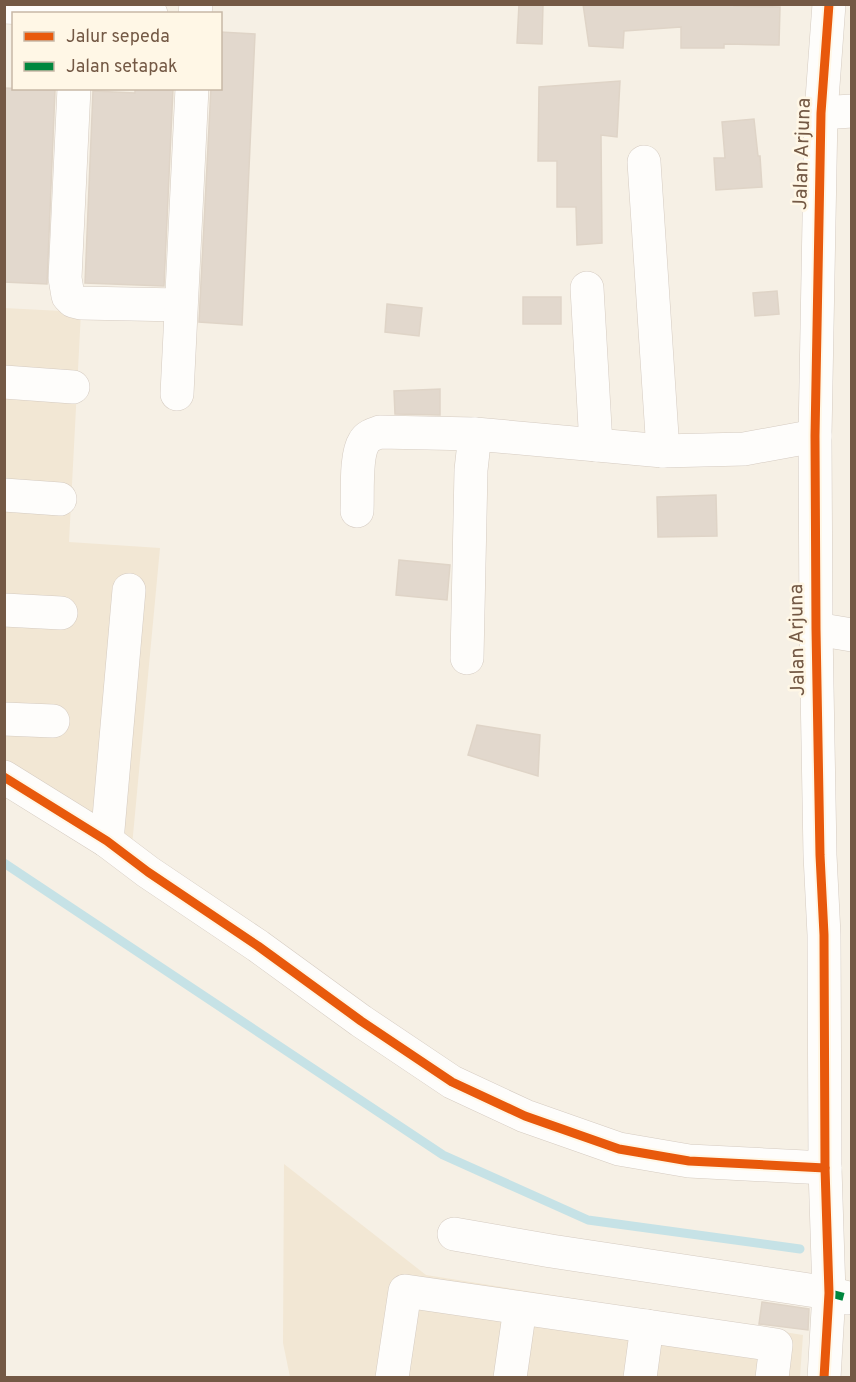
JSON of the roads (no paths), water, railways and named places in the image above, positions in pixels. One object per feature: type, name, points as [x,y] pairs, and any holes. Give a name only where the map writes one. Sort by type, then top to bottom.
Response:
[{"type":"street","name":"Jalan Arjuna","points":[[824,1377],[836,1289],[835,1211],[825,1168],[824,935],[820,855],[815,436],[836,112],[829,4]]},
{"type":"street","points":[[4,7],[121,12]]},
{"type":"street","points":[[74,90],[65,278],[68,296],[73,301],[81,303],[180,305]]},
{"type":"street","points":[[177,394],[192,90]]},
{"type":"street","points":[[644,162],[663,451]]},
{"type":"street","points":[[587,288],[596,445]]},
{"type":"street","points":[[4,382],[73,387]]},
{"type":"street","points":[[357,511],[360,453],[364,442],[370,435],[380,432],[475,434],[663,451],[744,449],[815,436]]},
{"type":"street","points":[[467,658],[471,470],[475,434]]},
{"type":"street","points":[[4,495],[60,499]]},
{"type":"street","points":[[107,841],[129,590]]},
{"type":"street","points":[[4,610],[61,613]]},
{"type":"street","points":[[816,629],[852,635]]},
{"type":"street","points":[[4,719],[52,722]]},
{"type":"street","points":[[4,777],[107,841],[361,1021],[452,1082],[525,1116],[619,1149],[677,1159],[825,1168]]},
{"type":"street","points":[[454,1234],[551,1251],[836,1289]]},
{"type":"street","points":[[392,1377],[405,1291],[776,1345],[771,1377]]},
{"type":"street","points":[[510,1377],[520,1308]]},
{"type":"street","points":[[639,1377],[646,1326]]},
{"type":"waterway","points":[[4,863],[443,1155],[588,1220],[800,1249]]}]
